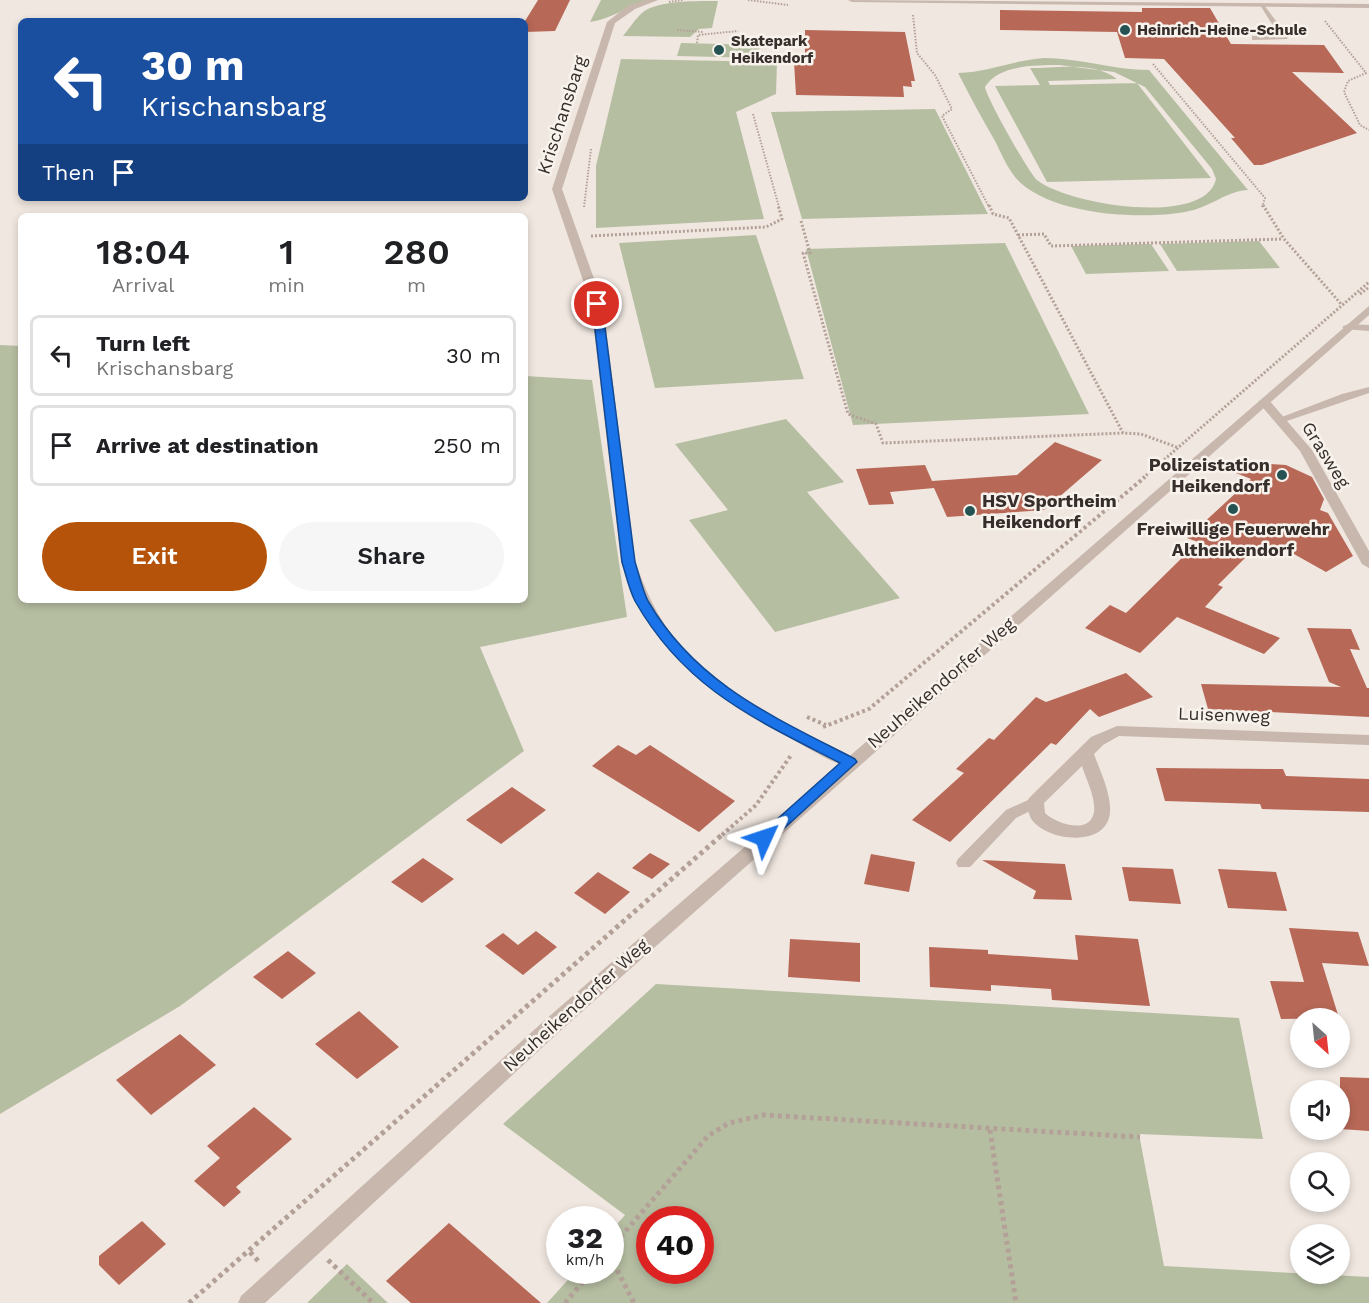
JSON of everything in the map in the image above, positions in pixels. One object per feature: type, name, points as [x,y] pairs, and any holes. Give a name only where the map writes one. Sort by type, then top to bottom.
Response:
[{"type":"street","points":[[852,0],[1369,6]]},
{"type":"street","name":"Krischansbarg","points":[[657,2],[632,7],[611,22],[557,189],[597,304],[628,562],[635,589],[675,649],[697,672],[743,706],[850,762]]},
{"type":"street","name":"Neuheikendorfer Weg","points":[[249,1303],[552,1026],[850,762],[1369,309]]},
{"type":"street","points":[[1348,327],[1369,328]]},
{"type":"street","name":"Grasweg","points":[[1264,402],[1306,450],[1369,564]]},
{"type":"street","name":"Luisenweg","points":[[1035,802],[1097,741],[1117,731],[1369,740]]},
{"type":"street","points":[[1035,802],[1038,816],[1049,824],[1066,831],[1085,831],[1097,824],[1102,812],[1086,754]]},
{"type":"lane","points":[[1255,38],[1284,38],[1262,6]]},
{"type":"lane","points":[[1280,420],[1369,390]]},
{"type":"lane","points":[[964,863],[1011,814],[1035,802]]},
{"type":"path","points":[[657,2],[683,0]]},
{"type":"path","points":[[748,0],[789,5]]},
{"type":"path","points":[[911,2],[917,53],[935,75],[952,110],[942,116],[993,214],[1009,218],[1123,434]]},
{"type":"path","points":[[1314,6],[1366,72],[1348,81],[1344,92],[1360,125],[1369,130]]},
{"type":"path","points":[[677,30],[705,33],[738,31]]},
{"type":"path","points":[[697,43],[698,35],[705,33]]},
{"type":"path","points":[[1153,64],[1265,198],[1262,207],[1284,239],[1342,305]]},
{"type":"path","points":[[573,238],[766,227],[782,219],[753,114]]},
{"type":"path","points":[[585,215],[586,174],[592,140]]},
{"type":"path","points":[[801,221],[810,253],[803,254],[848,414],[876,424],[883,443],[1141,434],[1179,448]]},
{"type":"path","points":[[589,230],[596,246]]},
{"type":"path","points":[[1018,235],[1044,234],[1051,246],[1284,239]]},
{"type":"path","points":[[189,1303],[756,805],[785,760],[806,740],[826,725],[868,709],[1179,448],[1369,282]]},
{"type":"path","points":[[804,716],[826,725]]},
{"type":"path","points":[[624,1233],[708,1136],[729,1124],[764,1115],[1140,1137]]},
{"type":"path","points":[[990,1130],[1016,1303]]},
{"type":"path","points":[[313,1245],[373,1303]]},
{"type":"path","points":[[624,1283],[634,1303]]},
{"type":"path","points":[[565,1303],[581,1284]]},
{"type":"green space","points":[[601,0],[648,0],[590,22]]},
{"type":"green space","points":[[718,1],[712,28],[699,29],[690,37],[623,36],[639,15],[657,6],[678,2]]},
{"type":"green space","name":"Skatepark Heikendorf","points":[[681,43],[760,45],[758,58],[677,56]]},
{"type":"green space","points":[[621,59],[777,62],[776,94],[736,112],[764,219],[596,228],[596,166]]},
{"type":"green space","points":[[1033,59],[1057,59],[1149,70],[1248,190],[1232,193],[1194,210],[1144,215],[1095,212],[1071,207],[1049,200],[1030,190],[1009,169],[958,73],[980,71]],"holes":[[[1059,65],[1114,72],[1145,87],[1212,169],[1216,179],[1206,194],[1187,203],[1162,207],[1133,207],[1076,197],[1053,189],[1037,180],[1000,120],[985,87],[999,74],[1028,66]]]},
{"type":"green space","points":[[1030,68],[1087,68],[1108,73],[1117,79],[1048,81],[1050,85],[1137,83],[1211,178],[1047,182],[995,86],[1040,85]]},
{"type":"green space","points":[[935,109],[988,214],[802,219],[771,112]]},
{"type":"green space","points":[[756,235],[804,379],[655,388],[619,243]]},
{"type":"green space","points":[[1259,241],[1280,268],[1177,271],[1160,244]]},
{"type":"green space","points":[[1005,243],[1089,414],[853,425],[806,249]]},
{"type":"green space","points":[[1151,244],[1169,271],[1086,274],[1071,246]]},
{"type":"green space","points":[[0,345],[18,346],[18,603],[528,603],[528,376],[592,380],[627,617],[480,647],[524,751],[180,1006],[0,1114]]},
{"type":"green space","points":[[786,419],[844,482],[807,492],[900,598],[775,632],[689,520],[728,510],[675,444]]},
{"type":"green space","points":[[656,984],[1239,1018],[1263,1139],[1139,1134],[1164,1266],[1290,1273],[1290,1284],[1350,1284],[1350,1276],[1369,1277],[1369,1303],[547,1303],[564,1284],[624,1284],[624,1206],[613,1206],[503,1124]]},
{"type":"green space","points":[[347,1264],[388,1303],[307,1303]]},
{"type":"building","points":[[538,0],[570,0],[555,31],[528,32],[527,18]]},
{"type":"building","points":[[1142,8],[1210,8],[1231,44],[1324,45],[1344,73],[1292,72],[1357,133],[1262,165],[1254,165],[1231,138],[1235,138],[1164,59],[1125,58],[1117,32],[1000,30],[1000,10],[1142,12]]},
{"type":"building","points":[[805,30],[905,32],[915,81],[911,81],[912,87],[903,86],[904,97],[796,95],[794,62],[805,62]]},
{"type":"building","points":[[1055,442],[1102,460],[1044,510],[947,517],[934,488],[890,492],[894,504],[869,505],[856,469],[925,465],[932,481],[1017,475]]},
{"type":"building","points":[[1217,461],[1286,465],[1312,477],[1324,499],[1320,510],[1328,513],[1353,556],[1326,572],[1285,549],[1277,553],[1258,545],[1218,585],[1223,587],[1205,607],[1280,638],[1264,654],[1177,617],[1140,653],[1085,628],[1110,605],[1126,613],[1198,542],[1187,538],[1251,479],[1216,465]]},
{"type":"building","points":[[1307,628],[1351,629],[1360,650],[1350,649],[1369,688],[1369,717],[1208,709],[1201,684],[1341,687],[1329,682]]},
{"type":"building","points":[[1126,673],[1153,697],[1099,717],[1090,709],[1056,745],[1051,743],[950,842],[912,820],[964,773],[956,769],[989,738],[994,740],[1036,697],[1046,702]]},
{"type":"building","points":[[618,745],[636,755],[650,745],[735,801],[699,832],[592,766]]},
{"type":"building","points":[[1156,768],[1283,769],[1286,776],[1369,779],[1369,812],[1262,809],[1260,804],[1165,801]]},
{"type":"building","points":[[512,787],[546,810],[501,844],[466,820]]},
{"type":"building","points":[[650,853],[670,864],[652,879],[632,868]]},
{"type":"building","points":[[871,854],[915,862],[909,892],[864,884]]},
{"type":"building","points":[[423,858],[454,879],[422,903],[391,882]]},
{"type":"building","points":[[982,860],[1065,864],[1072,900],[1033,899],[1036,891]]},
{"type":"building","points":[[1122,867],[1173,869],[1181,904],[1129,901]]},
{"type":"building","points":[[1218,869],[1276,872],[1287,911],[1228,908]]},
{"type":"building","points":[[598,872],[630,892],[605,914],[574,893]]},
{"type":"building","points":[[1289,928],[1358,932],[1369,966],[1322,963],[1336,1008],[1290,1008],[1290,1019],[1281,1019],[1270,981],[1304,982]]},
{"type":"building","points":[[536,931],[557,947],[523,975],[485,946],[503,933],[518,945]]},
{"type":"building","points":[[1075,935],[1138,939],[1150,1006],[1052,1000],[1051,989],[991,985],[991,991],[930,987],[929,947],[988,950],[988,954],[1078,960]]},
{"type":"building","points":[[790,939],[860,943],[860,982],[788,977]]},
{"type":"building","points":[[288,951],[316,973],[282,999],[253,977]]},
{"type":"building","points":[[359,1011],[399,1047],[357,1079],[315,1044]]},
{"type":"building","points":[[180,1034],[216,1065],[151,1115],[116,1080]]},
{"type":"building","points":[[1340,1077],[1369,1078],[1369,1131],[1350,1130],[1350,1080],[1340,1080]]},
{"type":"building","points":[[254,1107],[292,1139],[236,1187],[241,1192],[224,1207],[194,1181],[220,1158],[207,1146]]},
{"type":"building","points":[[142,1221],[166,1244],[119,1285],[99,1265],[99,1256]]},
{"type":"building","points":[[449,1223],[541,1303],[411,1303],[386,1281]]},
{"type":"place","name":"Heinrich-Heine-Schule","points":[[1125,30]]},
{"type":"place","name":"Skatepark Heikendorf","points":[[719,50]]},
{"type":"place","name":"Polizeistation Heikendorf","points":[[1282,475]]},
{"type":"place","name":"Freiwillige Feuerwehr Altheikendorf","points":[[1233,509]]},
{"type":"place","name":"HSV Sportheim Heikendorf","points":[[970,511]]},
{"type":"route","points":[[597,304],[628,562],[635,589],[641,600],[675,649],[697,672],[743,706],[850,762],[764,838]]}]
